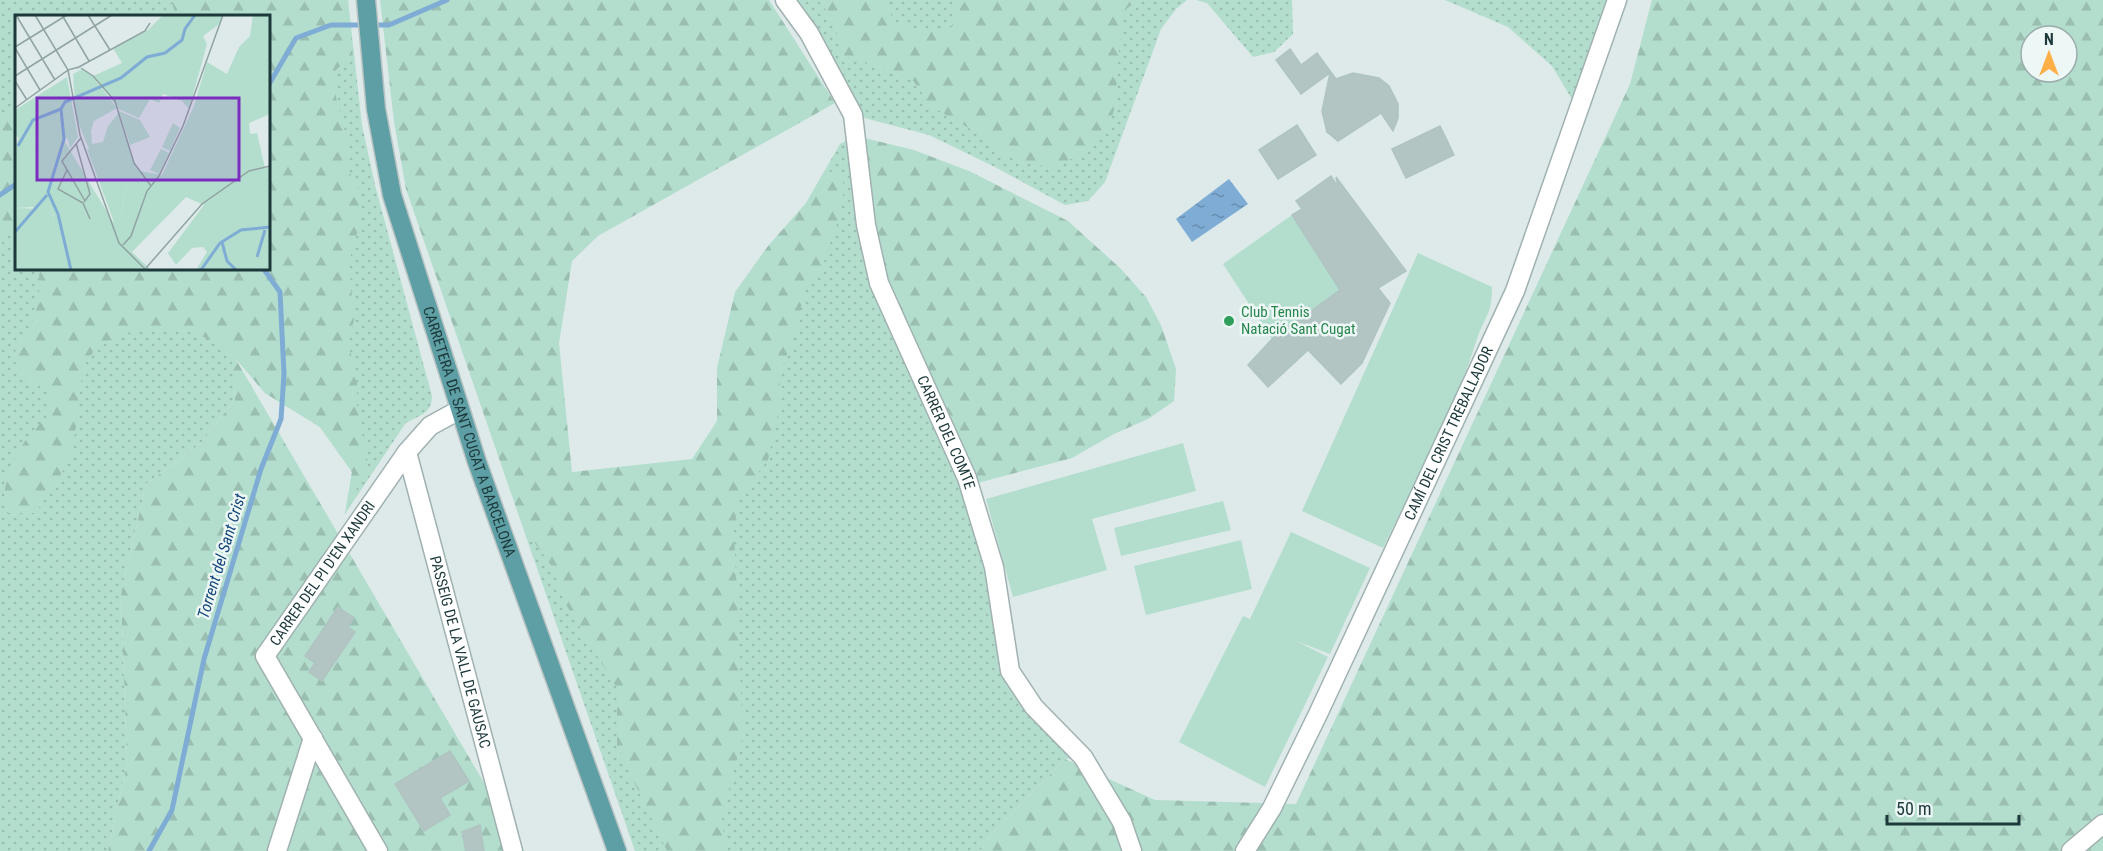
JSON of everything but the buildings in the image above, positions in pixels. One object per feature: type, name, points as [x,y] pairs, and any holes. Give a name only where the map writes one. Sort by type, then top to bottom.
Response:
[{"type":"main road","name":"CARRETERA DE SANT CUGAT A BARCELONA","points":[[366,0],[372,77],[387,174],[459,410],[510,558],[571,719],[617,851]]},
{"type":"street","name":"CARRER DEL COMTE","points":[[785,0],[809,33],[853,115],[866,225],[879,283],[967,478],[994,567],[1010,671],[1034,707],[1083,757],[1122,822],[1132,851]]},
{"type":"street","name":"CAMÍ DEL CRIST TREBALLADOR","points":[[1245,851],[1272,808],[1318,714],[1515,291],[1566,152],[1617,0]]},
{"type":"street","name":"CARRER DEL PI D'EN XANDRI","points":[[378,851],[266,656],[407,452],[430,426],[459,410]]},
{"type":"street","name":"PASSEIG DE LA VALL DE GAUSAC","points":[[407,452],[513,851]]},
{"type":"street","points":[[277,851],[313,738]]},
{"type":"street","points":[[2071,851],[2103,824]]},
{"type":"green space","points":[[0,0],[348,0],[362,125],[375,185],[432,396],[430,407],[423,414],[405,424],[345,514],[352,472],[320,427],[265,393],[232,354],[235,400],[200,444],[146,484],[121,594],[127,763],[108,851],[0,851]]},
{"type":"green space","points":[[133,0],[348,0],[353,60],[347,60],[336,70],[336,97],[347,139],[347,167],[360,193],[360,223],[349,262],[354,320],[348,342],[357,378],[357,406],[368,464],[345,514],[352,472],[320,427],[265,393],[235,358],[524,851],[108,851],[127,763],[121,594],[146,484],[200,444],[235,400],[231,352],[199,335],[168,328],[132,332],[116,337],[101,346],[90,357],[83,371],[75,433],[67,462],[55,485],[35,513],[5,513],[4,498],[15,458],[30,434],[50,414],[50,389],[28,383],[12,357],[26,334],[37,307],[39,270],[270,270],[270,15],[176,15],[172,3]]},
{"type":"green space","points":[[380,0],[769,0],[835,103],[598,236],[572,261],[559,343],[572,472],[692,459],[717,421],[717,368],[735,292],[768,246],[806,203],[822,175],[841,168],[844,189],[839,218],[823,265],[804,292],[796,331],[780,373],[778,414],[768,460],[738,498],[734,532],[743,736],[722,816],[725,851],[667,851],[617,746],[617,688],[565,603],[553,568],[522,525],[406,189],[394,122]]},
{"type":"green space","points":[[785,0],[1187,0],[1176,9],[1161,29],[1105,182],[1088,201],[1065,205],[929,135],[853,115]]},
{"type":"green space","points":[[818,0],[881,0],[898,25],[926,31],[952,27],[952,0],[1138,0],[1125,10],[1120,37],[1115,106],[1107,133],[1078,156],[1051,168],[1007,157],[977,133],[931,106],[912,79],[841,55],[834,21]]},
{"type":"green space","points":[[1196,0],[1292,0],[1293,34],[1274,52],[1253,57],[1207,3]]},
{"type":"green space","points":[[1445,0],[1607,0],[1579,111],[1552,66],[1508,27]]},
{"type":"green space","points":[[1652,0],[2103,0],[2103,851],[980,851],[994,832],[1065,759],[1155,800],[1296,804],[1630,84]]},
{"type":"green space","points":[[15,112],[15,231],[12,231],[0,245],[0,119]]},
{"type":"green space","points":[[856,136],[967,478],[1010,671],[1083,757],[1065,759],[994,832],[980,851],[635,851],[522,525],[580,550],[688,533],[809,235],[822,175],[840,144]]},
{"type":"green space","points":[[856,136],[914,150],[969,171],[1068,221],[1120,268],[1146,297],[1161,325],[1176,369],[1174,401],[1148,419],[1114,434],[1072,458],[970,485],[879,283]]},
{"type":"green space","points":[[1292,215],[1340,290],[1272,339],[1223,264]]},
{"type":"green space","points":[[1418,253],[1492,287],[1492,296],[1457,393],[1383,548],[1302,511]]},
{"type":"green space","points":[[1183,443],[1196,491],[1092,519],[1107,570],[1013,597],[986,499]]},
{"type":"green space","points":[[1223,501],[1231,530],[1121,556],[1114,528]]},
{"type":"green space","points":[[1291,532],[1370,568],[1330,654],[1296,641],[1328,657],[1265,787],[1179,742],[1243,616],[1250,619]]},
{"type":"green space","points":[[1241,540],[1252,589],[1146,615],[1134,566]]},
{"type":"water","points":[[1229,179],[1248,204],[1192,242],[1176,219]]},
{"type":"waterway","name":"Torrent del Sant Crist","points":[[270,83],[296,38],[331,25],[389,25],[447,0]]},
{"type":"waterway","points":[[0,195],[15,185]]},
{"type":"waterway","name":"Torrent del Sant Crist","points":[[149,851],[172,810],[204,659],[261,469],[281,419],[284,374],[280,292],[264,270]]},
{"type":"place","name":"Club Tennis Natació Sant Cugat","points":[[1229,321]]}]
